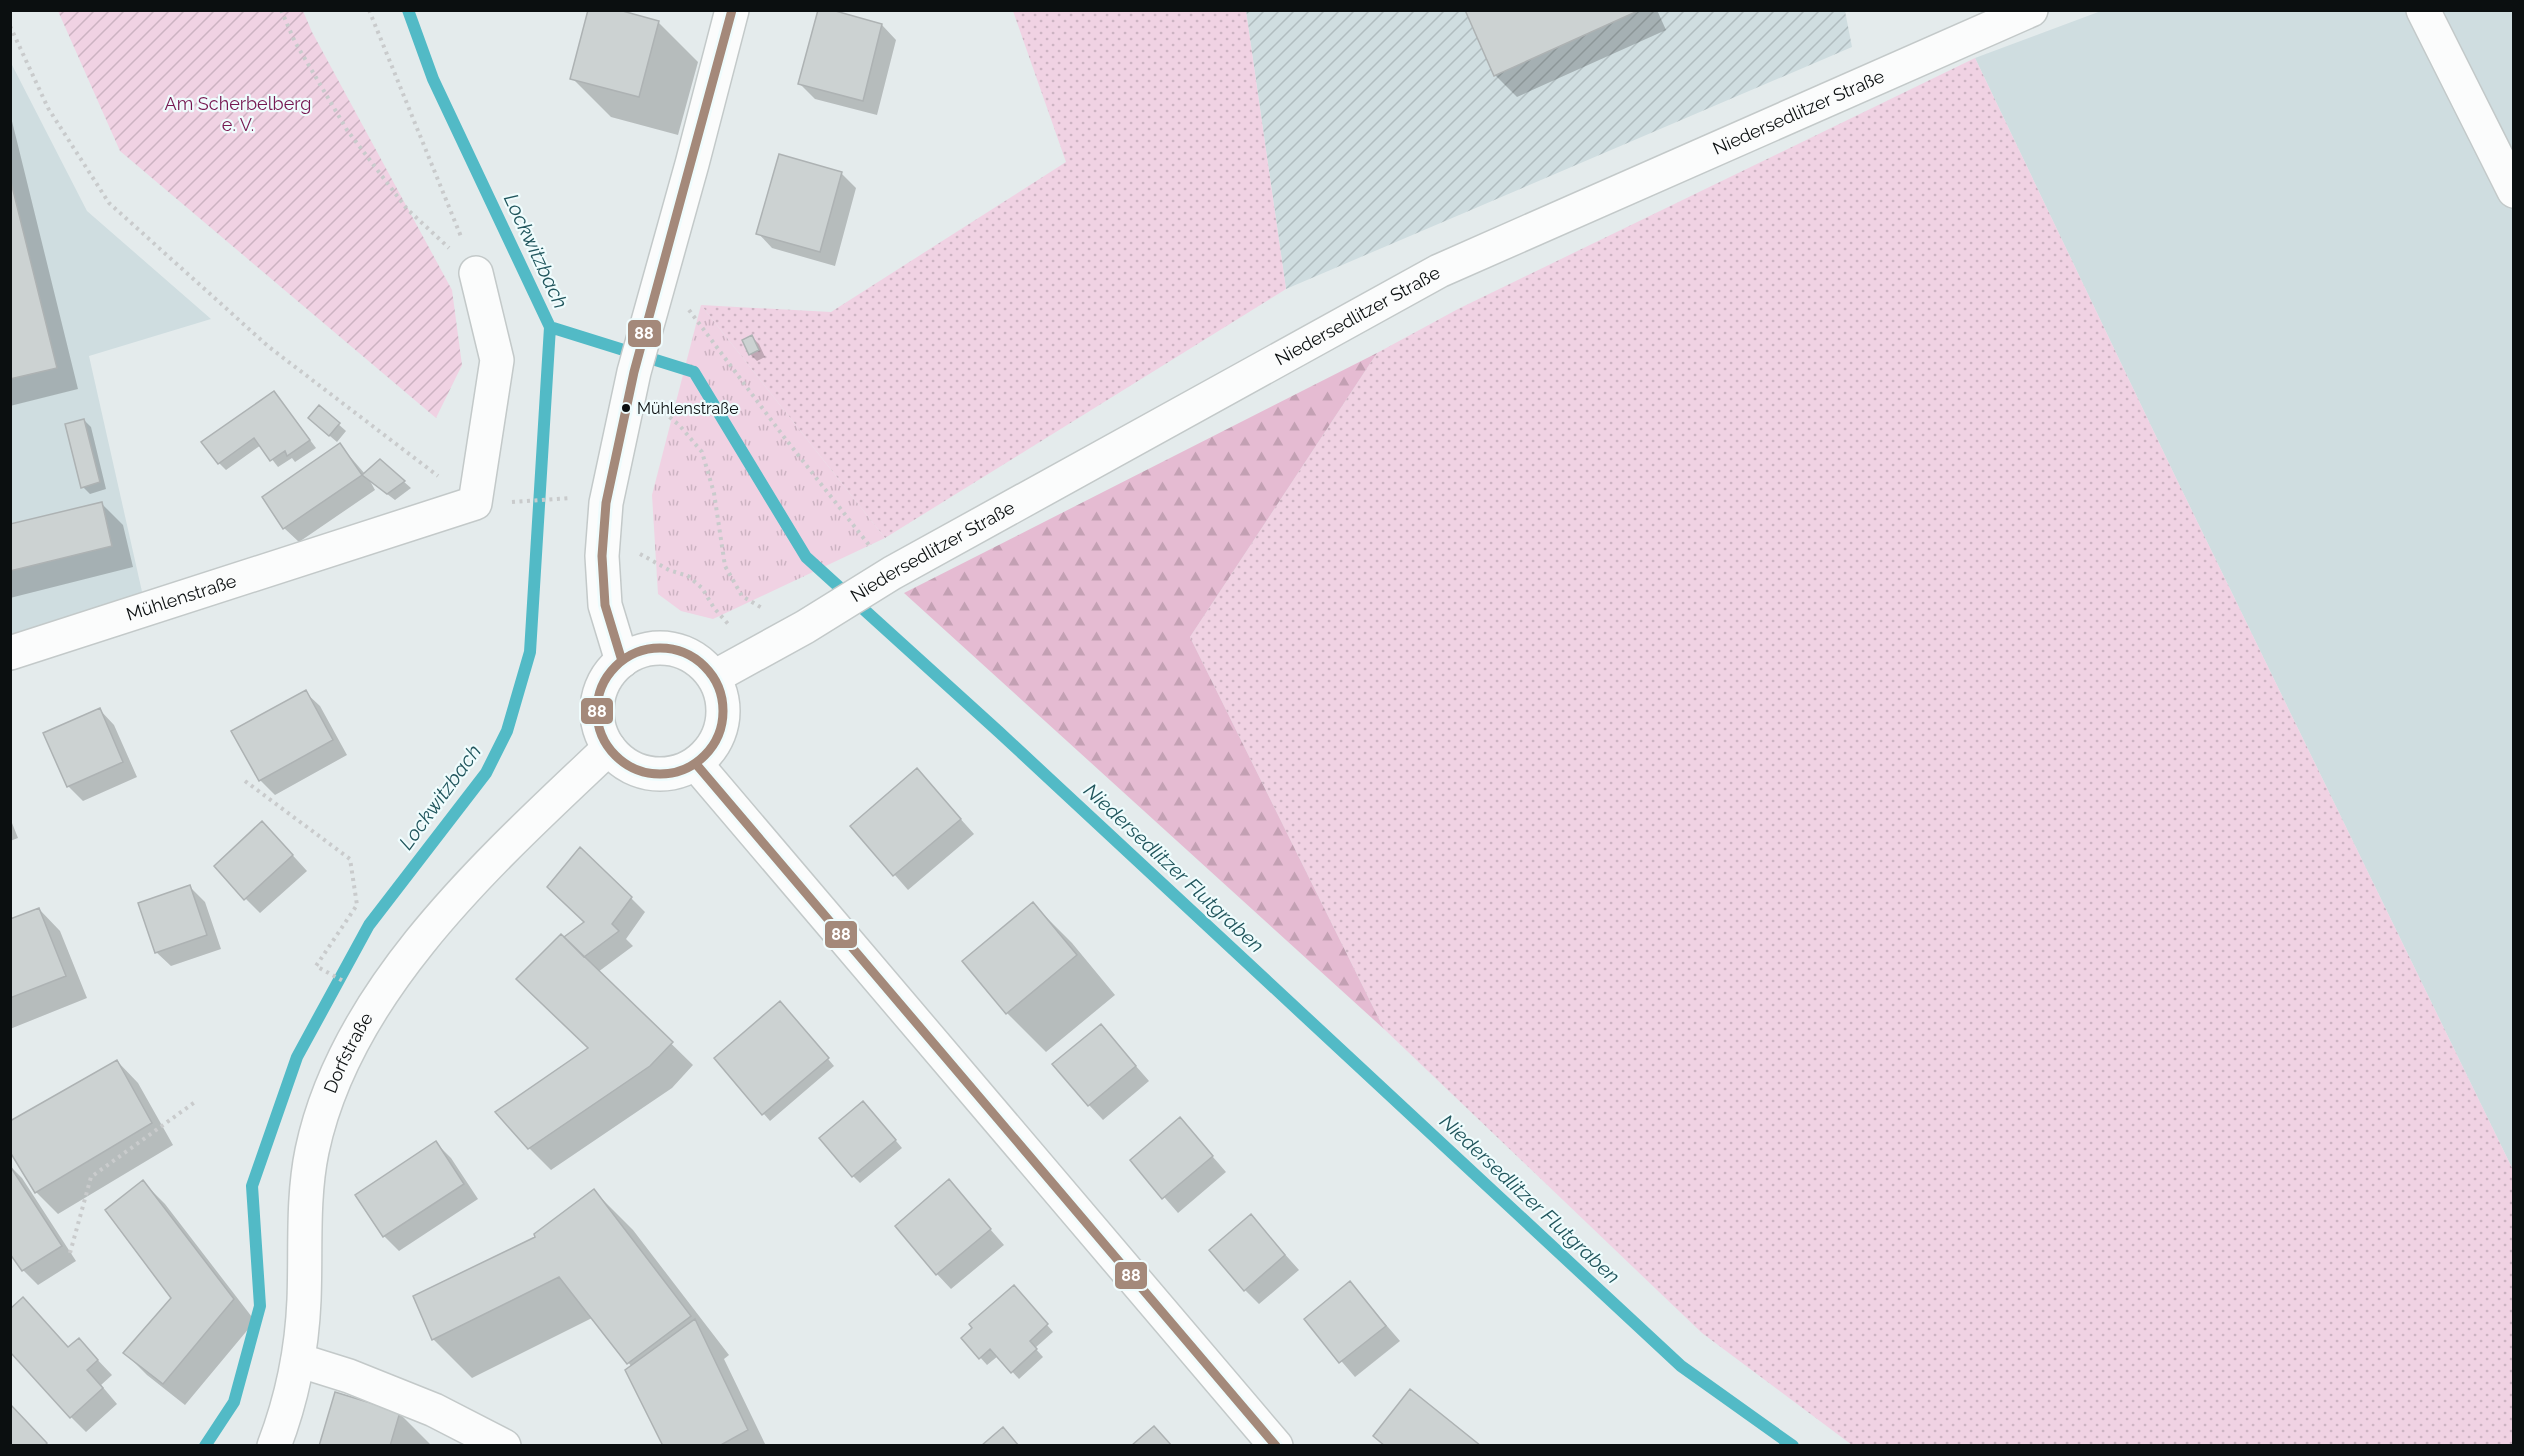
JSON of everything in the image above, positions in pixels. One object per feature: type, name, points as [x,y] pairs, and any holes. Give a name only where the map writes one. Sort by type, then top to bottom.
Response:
[{"type":"street","points":[[622,661],[605,605],[602,556],[606,503],[632,378],[732,10]]},
{"type":"street","name":"Niedersedlitzer Straße","points":[[714,677],[883,579],[1439,271],[2031,10]]},
{"type":"street","points":[[2423,10],[2514,191]]},
{"type":"street","points":[[475,503],[497,360],[476,273]]},
{"type":"street","name":"Mühlenstraße","points":[[10,653],[475,503]]},
{"type":"street","points":[[661,648],[682,652],[700,662],[714,677],[722,700],[722,724],[717,740],[696,764],[678,772],[648,773],[622,762],[609,748],[600,730],[596,711],[600,692],[608,675],[622,661],[640,651],[661,648]]},
{"type":"street","name":"Dorfstraße","points":[[274,1446],[298,1360],[304,1302],[307,1202],[312,1151],[326,1103],[347,1052],[374,1004],[416,948],[455,902],[499,853],[609,748]]},
{"type":"street","points":[[696,764],[1276,1446]]},
{"type":"street","points":[[298,1360],[349,1376],[425,1406],[504,1446]]},
{"type":"path","points":[[281,10],[295,42],[347,130],[407,209],[476,273]]},
{"type":"path","points":[[369,10],[476,273]]},
{"type":"path","points":[[10,26],[48,108],[109,203],[269,347],[475,503]]},
{"type":"path","points":[[661,277],[709,335],[784,437],[883,579]]},
{"type":"path","points":[[632,378],[680,426],[702,452],[714,493],[725,566],[742,596],[802,628]]},
{"type":"path","points":[[519,502],[565,498]]},
{"type":"path","points":[[636,551],[669,570],[688,576],[702,588],[714,609],[727,624],[770,646]]},
{"type":"path","points":[[245,781],[350,859],[357,905],[316,966],[348,984]]},
{"type":"path","points":[[70,1253],[91,1177],[195,1102]]},
{"type":"shaded area","points":[[1246,11],[1845,11],[1852,47],[1286,289]]},
{"type":"shaded area","points":[[2101,11],[2513,11],[2513,1170],[2175,476],[1975,58]]},
{"type":"shaded area","points":[[10,61],[87,211],[211,319],[89,356],[145,605],[10,650]]},
{"type":"green space","name":"Am Scherbelberg e. V.","points":[[58,11],[303,11],[312,32],[452,290],[462,365],[436,418],[120,151]]},
{"type":"green space","points":[[1013,11],[1246,11],[1286,289],[885,538],[701,305],[831,312],[1066,162]]},
{"type":"green space","points":[[1975,58],[2175,476],[2513,1170],[2513,1445],[1852,1445],[1702,1333],[1384,1029],[1190,637],[1377,353],[1458,309]]},
{"type":"green space","points":[[701,305],[885,538],[713,619],[681,611],[658,594],[652,495]]},
{"type":"green space","points":[[1377,353],[1190,637],[1384,1029],[904,593]]},
{"type":"building","points":[[588,10],[619,10],[659,21],[639,97],[570,79]]},
{"type":"building","points":[[818,10],[832,10],[882,24],[863,101],[798,84]]},
{"type":"building","points":[[1465,10],[1640,10],[1494,76]]},
{"type":"building","points":[[779,154],[842,172],[820,252],[756,234]]},
{"type":"building","points":[[10,178],[57,368],[10,379]]},
{"type":"building","points":[[752,335],[759,350],[749,355],[742,340]]},
{"type":"building","points":[[274,391],[310,440],[287,456],[285,451],[270,461],[254,438],[218,464],[201,442]]},
{"type":"building","points":[[319,405],[340,423],[329,436],[308,418]]},
{"type":"building","points":[[84,419],[100,482],[81,488],[65,424]]},
{"type":"building","points":[[340,443],[362,475],[283,529],[262,497]]},
{"type":"building","points":[[380,459],[405,481],[387,494],[362,475]]},
{"type":"building","points":[[102,502],[112,546],[10,571],[10,524]]},
{"type":"building","points":[[306,690],[333,740],[259,781],[231,731]]},
{"type":"building","points":[[100,708],[123,762],[67,787],[43,733]]},
{"type":"building","points":[[917,768],[961,819],[893,876],[850,826]]},
{"type":"building","points":[[262,821],[293,855],[244,900],[214,866]]},
{"type":"building","points":[[580,847],[632,897],[612,924],[619,931],[584,957],[564,937],[584,922],[547,887]]},
{"type":"building","points":[[190,885],[207,935],[155,953],[138,903]]},
{"type":"building","points":[[1033,902],[1077,955],[1006,1014],[962,961]]},
{"type":"building","points":[[39,908],[66,976],[10,998],[10,919]]},
{"type":"building","points":[[561,934],[673,1042],[650,1066],[528,1149],[495,1112],[588,1048],[516,979]]},
{"type":"building","points":[[780,1001],[829,1058],[762,1115],[714,1058]]},
{"type":"building","points":[[1101,1024],[1136,1066],[1088,1106],[1052,1064]]},
{"type":"building","points":[[117,1060],[152,1123],[35,1193],[10,1152],[10,1121]]},
{"type":"building","points":[[863,1101],[896,1140],[852,1177],[819,1138]]},
{"type":"building","points":[[1180,1117],[1213,1156],[1162,1199],[1130,1160]]},
{"type":"building","points":[[436,1141],[464,1184],[383,1237],[355,1195]]},
{"type":"building","points":[[10,1166],[62,1246],[22,1271],[10,1254]]},
{"type":"building","points":[[949,1179],[991,1229],[936,1275],[895,1226]]},
{"type":"building","points":[[143,1180],[234,1299],[163,1384],[123,1353],[171,1298],[105,1210]]},
{"type":"building","points":[[594,1189],[691,1316],[627,1364],[559,1277],[432,1340],[413,1296],[535,1237],[534,1234]]},
{"type":"building","points":[[1251,1214],[1285,1255],[1244,1291],[1209,1250]]},
{"type":"building","points":[[1350,1281],[1386,1326],[1339,1363],[1304,1319]]},
{"type":"building","points":[[1014,1285],[1048,1324],[1030,1341],[1037,1349],[1011,1373],[990,1349],[979,1359],[961,1338],[972,1328],[969,1324]]},
{"type":"building","points":[[23,1297],[68,1347],[79,1338],[98,1360],[87,1370],[103,1388],[70,1418],[10,1352],[10,1309]]},
{"type":"building","points":[[695,1319],[748,1430],[719,1446],[663,1446],[625,1370]]},
{"type":"building","points":[[1410,1389],[1481,1446],[1385,1446],[1373,1436]]},
{"type":"building","points":[[335,1392],[400,1412],[390,1446],[319,1446]]},
{"type":"building","points":[[10,1404],[47,1443],[45,1446],[10,1446]]},
{"type":"building","points":[[1154,1426],[1172,1446],[1131,1446]]},
{"type":"building","points":[[1003,1427],[1019,1446],[981,1446]]},
{"type":"waterway","name":"Lockwitzbach","points":[[205,1446],[234,1402],[260,1306],[252,1186],[297,1057],[369,925],[486,773],[507,731],[530,652],[550,327],[433,79],[408,10]]},
{"type":"waterway","name":"Niedersedlitzer Flutgraben","points":[[550,327],[694,372],[806,557],[999,732],[1681,1366],[1793,1446]]},
{"type":"transit line","name":"88","points":[[622,661],[605,605],[602,556],[606,503],[634,372],[732,10]]},
{"type":"transit line","name":"88","points":[[660,648],[684,653],[704,667],[718,687],[723,711],[718,735],[704,755],[684,769],[660,774],[636,769],[616,755],[602,735],[597,711],[602,687],[616,667],[636,653],[660,648]]},
{"type":"transit line","name":"88","points":[[696,764],[1276,1446]]},
{"type":"place","name":"Mühlenstraße","points":[[626,408]]}]
